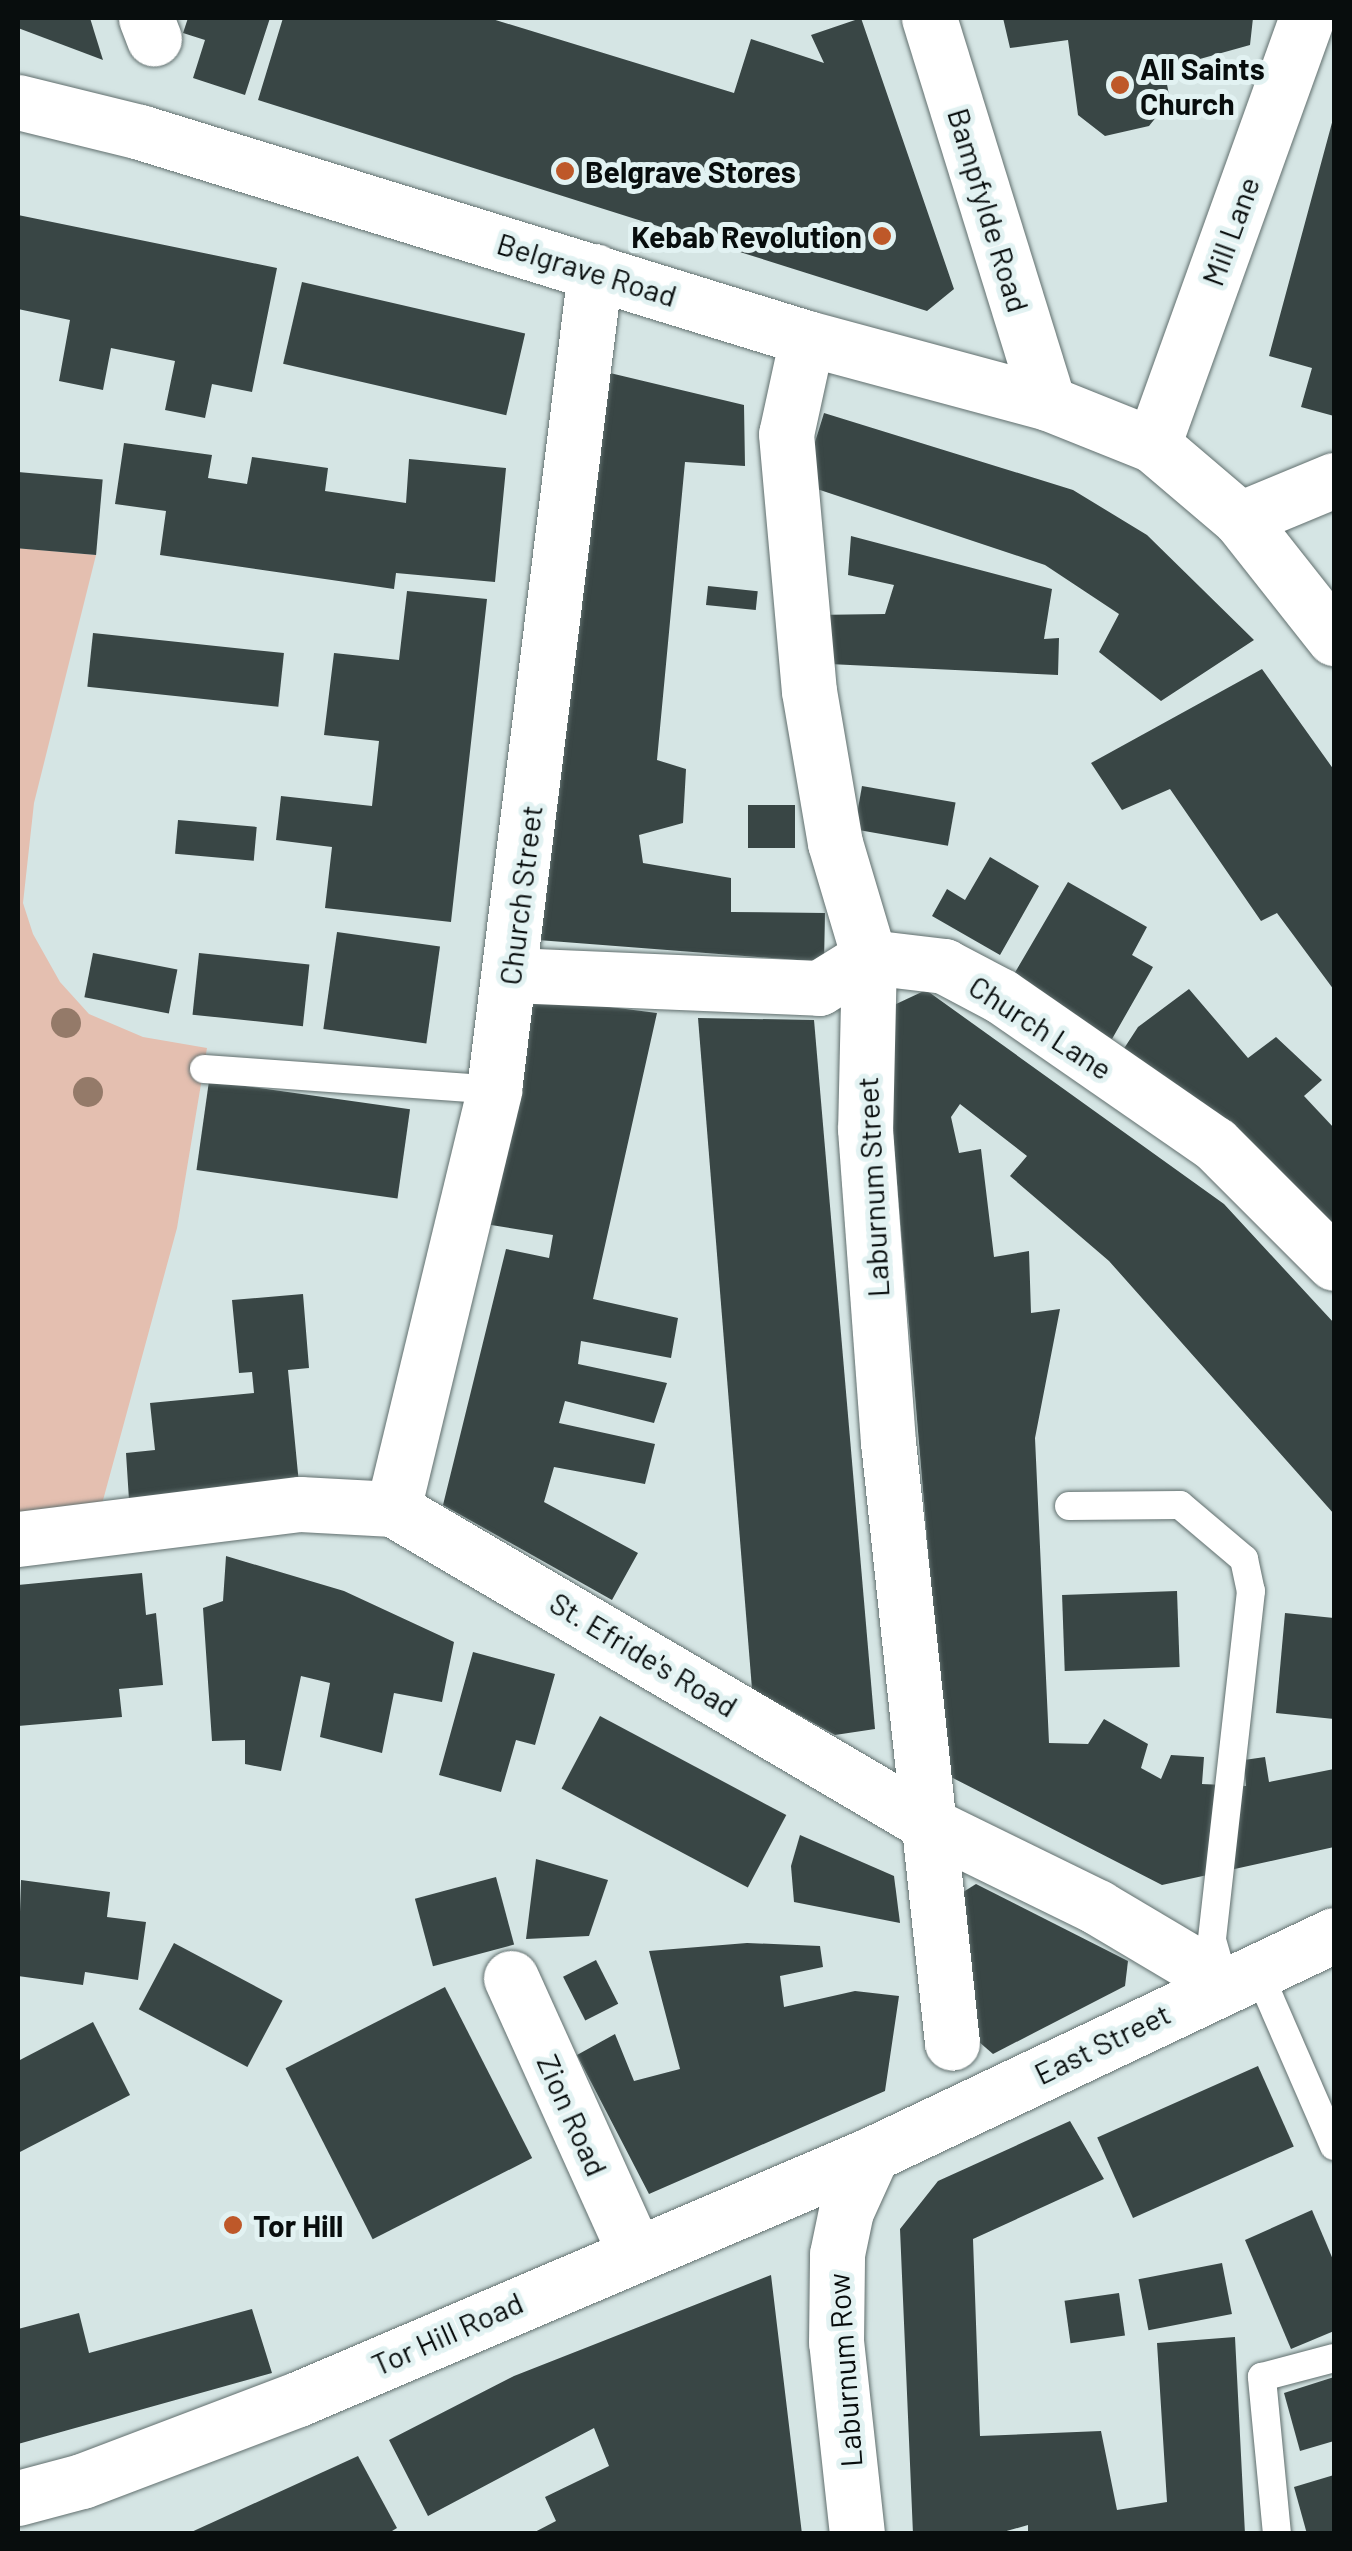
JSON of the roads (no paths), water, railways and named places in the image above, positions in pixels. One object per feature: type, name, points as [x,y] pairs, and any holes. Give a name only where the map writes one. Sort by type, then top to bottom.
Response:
[{"type":"street","name":"Bampfylde Road","points":[[929,18],[1048,403]]},
{"type":"street","name":"Mill Lane","points":[[1152,445],[1307,18]]},
{"type":"street","name":"Belgrave Road","points":[[18,102],[140,132],[807,338],[1048,403],[1152,445],[1240,519],[1334,638]]},
{"type":"street","name":"Church Street","points":[[393,1509],[494,1090],[595,271]]},
{"type":"street","name":"Laburnum Street","points":[[807,338],[786,434],[809,691],[834,842],[869,957],[865,1129],[886,1423],[934,1827],[952,2043]]},
{"type":"street","points":[[1240,519],[1334,480]]},
{"type":"street","points":[[511,975],[818,988],[869,957]]},
{"type":"street","name":"Church Lane","points":[[869,957],[944,966],[1001,996],[1215,1144],[1334,1263]]},
{"type":"street","name":"St. Efride's Road","points":[[18,1539],[300,1504],[393,1509],[934,1827],[1241,1976]]},
{"type":"street","name":"East Street","points":[[872,2154],[1334,1935]]},
{"type":"street","name":"Zion Road","points":[[511,1978],[634,2251]]},
{"type":"street","name":"Tor Hill Road","points":[[18,2498],[82,2482],[298,2399],[634,2251],[872,2154]]},
{"type":"street","name":"Laburnum Row","points":[[856,2534],[836,2342],[837,2254],[846,2211],[872,2154]]},
{"type":"lane","points":[[204,1069],[494,1090]]},
{"type":"lane","points":[[1068,1506],[1180,1506],[1244,1559],[1251,1591],[1212,1940],[1241,1976],[1334,2146]]},
{"type":"lane","points":[[1277,2534],[1262,2377],[1334,2358]]},
{"type":"place","name":"All Saints Church","points":[[1120,85]]},
{"type":"place","name":"Belgrave Stores","points":[[565,171]]},
{"type":"place","name":"Kebab Revolution","points":[[882,236]]},
{"type":"place","name":"Tor Hill","points":[[233,2225]]}]
